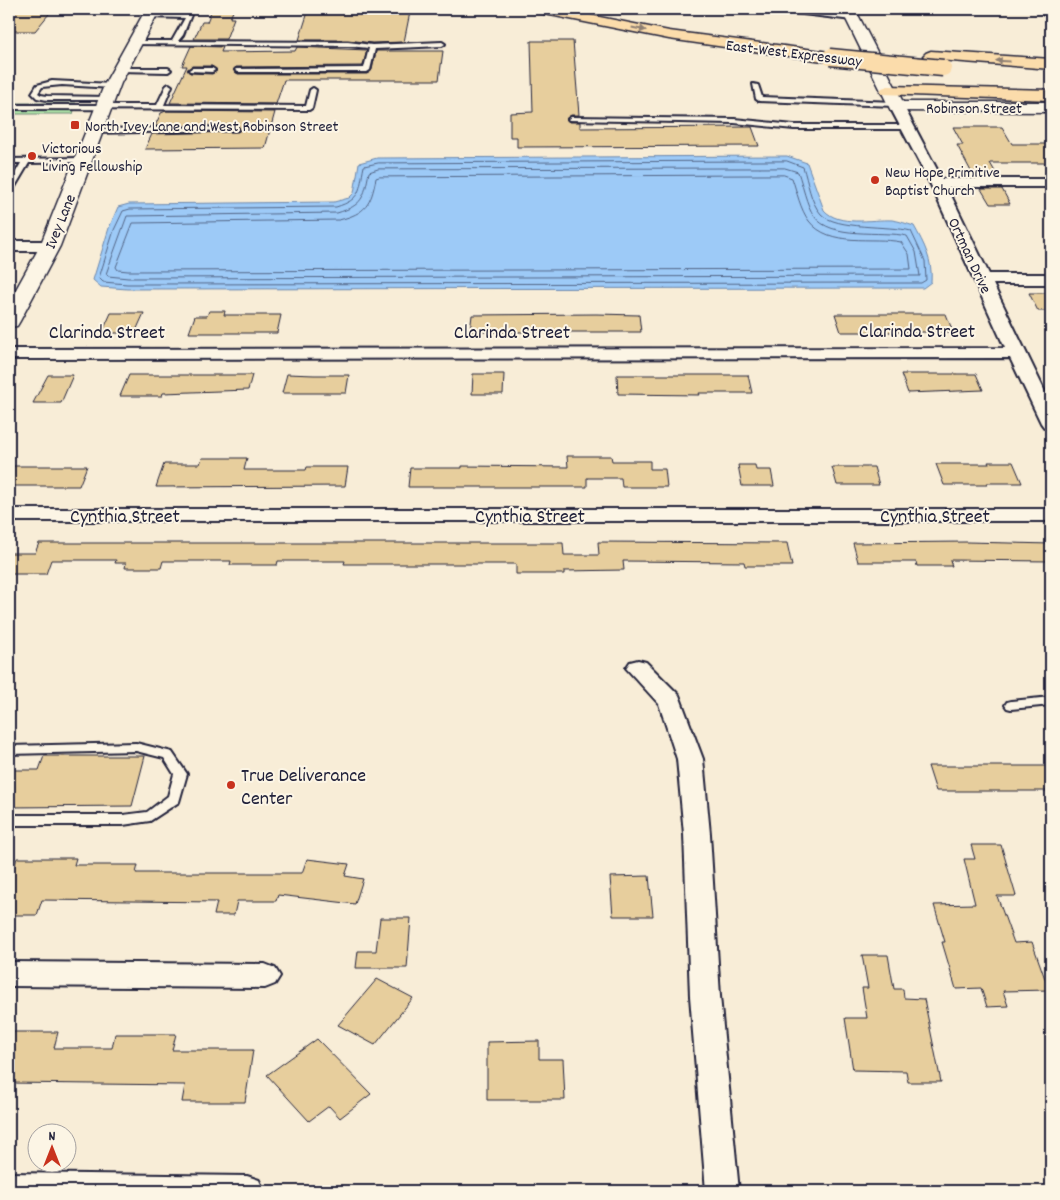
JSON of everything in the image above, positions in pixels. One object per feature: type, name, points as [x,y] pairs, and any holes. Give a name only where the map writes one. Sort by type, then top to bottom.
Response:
[{"type":"highway","name":"East-West Expressway","points":[[540,9],[669,35],[827,51],[943,68],[1051,75]]},
{"type":"highway","name":"East-West Expressway","points":[[604,9],[758,36],[827,51],[1051,64]]},
{"type":"highway","points":[[893,101],[1051,95]]},
{"type":"street","points":[[1045,9],[1051,15]]},
{"type":"street","name":"Ivey Lane","points":[[9,320],[50,246],[111,90],[151,13]]},
{"type":"street","name":"Ortman Drive","points":[[850,13],[893,101],[937,183],[1015,353],[1051,422]]},
{"type":"street","name":"Robinson Street","points":[[893,101],[1051,107]]},
{"type":"street","points":[[937,183],[1051,183]]},
{"type":"street","points":[[9,246],[50,246]]},
{"type":"street","points":[[981,279],[1051,279]]},
{"type":"street","name":"Clarinda Street","points":[[9,354],[1015,353]]},
{"type":"street","name":"Cynthia Street","points":[[9,515],[1051,515]]},
{"type":"street","points":[[638,668],[670,701],[690,759],[697,834],[705,996],[723,1191]]},
{"type":"street","points":[[9,974],[265,976]]},
{"type":"street","points":[[9,1188],[247,1191]]},
{"type":"lane","points":[[765,9],[850,13]]},
{"type":"lane","points":[[151,13],[189,16],[180,35],[173,44]]},
{"type":"lane","points":[[173,44],[195,40],[293,39]]},
{"type":"lane","points":[[134,43],[348,44],[372,47],[442,44]]},
{"type":"lane","points":[[238,70],[367,70],[372,47]]},
{"type":"lane","points":[[168,70],[111,90],[81,97],[47,98],[39,97],[35,93],[39,86],[59,83],[111,90],[159,108],[309,108],[314,90]]},
{"type":"lane","points":[[192,70],[212,70]]},
{"type":"lane","points":[[755,85],[760,99],[893,101]]},
{"type":"lane","points":[[81,97],[87,86]]},
{"type":"lane","points":[[159,108],[169,86]]},
{"type":"lane","points":[[9,107],[111,90]]},
{"type":"lane","points":[[571,120],[734,121],[794,127],[908,127]]},
{"type":"lane","points":[[94,131],[236,129]]},
{"type":"lane","points":[[9,161],[83,160]]},
{"type":"lane","points":[[9,190],[26,161]]},
{"type":"lane","points":[[1011,705],[1051,701]]},
{"type":"lane","points":[[9,750],[136,747],[168,755],[180,774],[174,800],[150,816],[124,820],[9,820]]},
{"type":"green space","points":[[9,103],[76,103],[73,114],[9,114]]},
{"type":"water","points":[[787,156],[807,163],[824,210],[830,215],[838,219],[856,221],[892,220],[914,226],[929,260],[931,282],[923,288],[127,289],[101,287],[93,280],[109,228],[118,207],[129,204],[334,202],[349,198],[354,193],[359,163],[377,158]]},
{"type":"building","points":[[20,9],[53,9],[35,31],[9,31],[9,11],[18,11]]},
{"type":"building","points":[[212,9],[234,9],[230,18],[234,18],[226,39],[194,39],[202,22],[207,22]]},
{"type":"building","points":[[308,12],[410,12],[404,42],[372,43],[348,40],[299,40]]},
{"type":"building","points":[[531,41],[573,41],[579,115],[571,115],[566,119],[569,122],[580,122],[580,128],[752,127],[759,146],[517,147],[517,137],[510,137],[510,113],[533,112]]},
{"type":"building","points":[[191,46],[223,47],[221,52],[295,51],[297,47],[367,50],[363,66],[236,67],[233,70],[238,74],[367,74],[372,70],[376,51],[443,51],[439,80],[284,80],[276,104],[170,103],[187,66],[182,66]],"holes":[[[192,66],[212,66],[217,71],[212,74],[190,73],[187,70]]]},
{"type":"building","points":[[166,111],[275,112],[265,148],[145,149],[152,134],[238,132],[240,130],[236,125],[155,126],[161,113]]},
{"type":"building","points":[[953,127],[1002,127],[1012,144],[1051,144],[1051,163],[990,163],[997,175],[994,175],[995,177],[974,177],[957,145],[963,145]]},
{"type":"building","points":[[981,189],[1002,189],[1010,204],[990,204]]},
{"type":"building","points":[[1029,293],[1051,293],[1051,311],[1038,311]]},
{"type":"building","points":[[209,311],[225,311],[224,315],[281,315],[277,333],[189,333],[195,316],[207,316]]},
{"type":"building","points":[[111,313],[144,313],[135,333],[102,333]]},
{"type":"building","points":[[835,314],[946,314],[953,332],[841,332]]},
{"type":"building","points":[[472,315],[639,315],[641,332],[470,332]]},
{"type":"building","points":[[287,374],[349,375],[346,393],[282,393]]},
{"type":"building","points":[[473,374],[504,374],[503,394],[472,394]]},
{"type":"building","points":[[901,374],[976,374],[983,390],[908,393]]},
{"type":"building","points":[[48,375],[73,375],[61,403],[33,403]]},
{"type":"building","points":[[129,375],[252,375],[248,390],[163,393],[162,396],[120,396]]},
{"type":"building","points":[[617,375],[748,375],[752,393],[699,393],[700,395],[618,394]]},
{"type":"building","points":[[567,456],[611,456],[612,461],[650,461],[650,469],[665,469],[667,487],[622,487],[621,478],[587,478],[587,487],[408,487],[410,468],[462,468],[462,466],[568,467]]},
{"type":"building","points":[[202,458],[247,458],[244,470],[306,470],[307,467],[348,467],[345,486],[156,487],[164,464],[200,464]]},
{"type":"building","points":[[988,462],[1013,462],[1022,483],[944,485],[936,464],[989,464]]},
{"type":"building","points":[[738,465],[755,465],[756,470],[771,470],[774,486],[742,486]]},
{"type":"building","points":[[9,466],[87,466],[79,486],[9,486]]},
{"type":"building","points":[[832,467],[874,467],[879,485],[837,485]]},
{"type":"building","points":[[598,542],[787,543],[792,566],[745,566],[744,562],[623,561],[624,570],[564,571],[564,574],[516,574],[516,564],[344,564],[345,561],[278,561],[277,565],[230,565],[231,561],[163,561],[161,568],[125,568],[126,563],[115,563],[116,560],[51,560],[46,574],[9,574],[9,553],[35,553],[39,543],[563,543],[564,555],[599,555]]},
{"type":"building","points":[[967,542],[1051,544],[1051,561],[950,560],[952,566],[917,566],[916,562],[858,562],[853,543]]},
{"type":"building","points":[[44,756],[145,756],[132,806],[9,807],[9,770],[39,770]]},
{"type":"building","points":[[928,766],[1051,766],[1051,791],[936,791]]},
{"type":"building","points":[[971,845],[1001,845],[1016,896],[997,896],[1014,943],[1032,942],[1049,990],[1003,991],[1008,1006],[987,1007],[981,988],[956,989],[942,942],[945,942],[934,905],[975,904],[964,859],[975,859]]},
{"type":"building","points":[[17,858],[76,858],[74,865],[138,865],[136,873],[302,873],[307,859],[349,864],[345,876],[363,879],[355,904],[278,895],[276,901],[237,901],[234,915],[214,915],[217,902],[42,900],[37,915],[9,915],[9,883]]},
{"type":"building","points":[[649,876],[653,916],[613,916],[610,877]]},
{"type":"building","points":[[380,918],[411,918],[407,968],[356,968],[358,951],[376,951]]},
{"type":"building","points":[[862,955],[888,955],[894,989],[903,989],[904,998],[924,999],[941,1082],[908,1082],[906,1071],[853,1070],[845,1018],[867,1018],[862,988],[868,988]]},
{"type":"building","points":[[377,979],[413,998],[375,1045],[338,1025]]},
{"type":"building","points":[[9,1032],[58,1032],[54,1048],[112,1048],[115,1034],[176,1034],[172,1050],[253,1050],[245,1102],[182,1102],[185,1085],[9,1083]]},
{"type":"building","points":[[317,1039],[371,1094],[340,1118],[329,1106],[309,1121],[267,1075]]},
{"type":"building","points":[[539,1041],[539,1059],[563,1059],[565,1100],[487,1100],[487,1042]]},
{"type":"place","name":"North Ivey Lane and West Robinson Street","points":[[75,125]]},
{"type":"place","name":"Victorious Living Fellowship","points":[[32,156]]},
{"type":"place","name":"New Hope Primitive Baptist Church","points":[[875,180]]},
{"type":"place","name":"True Deliverance Center","points":[[231,785]]}]
